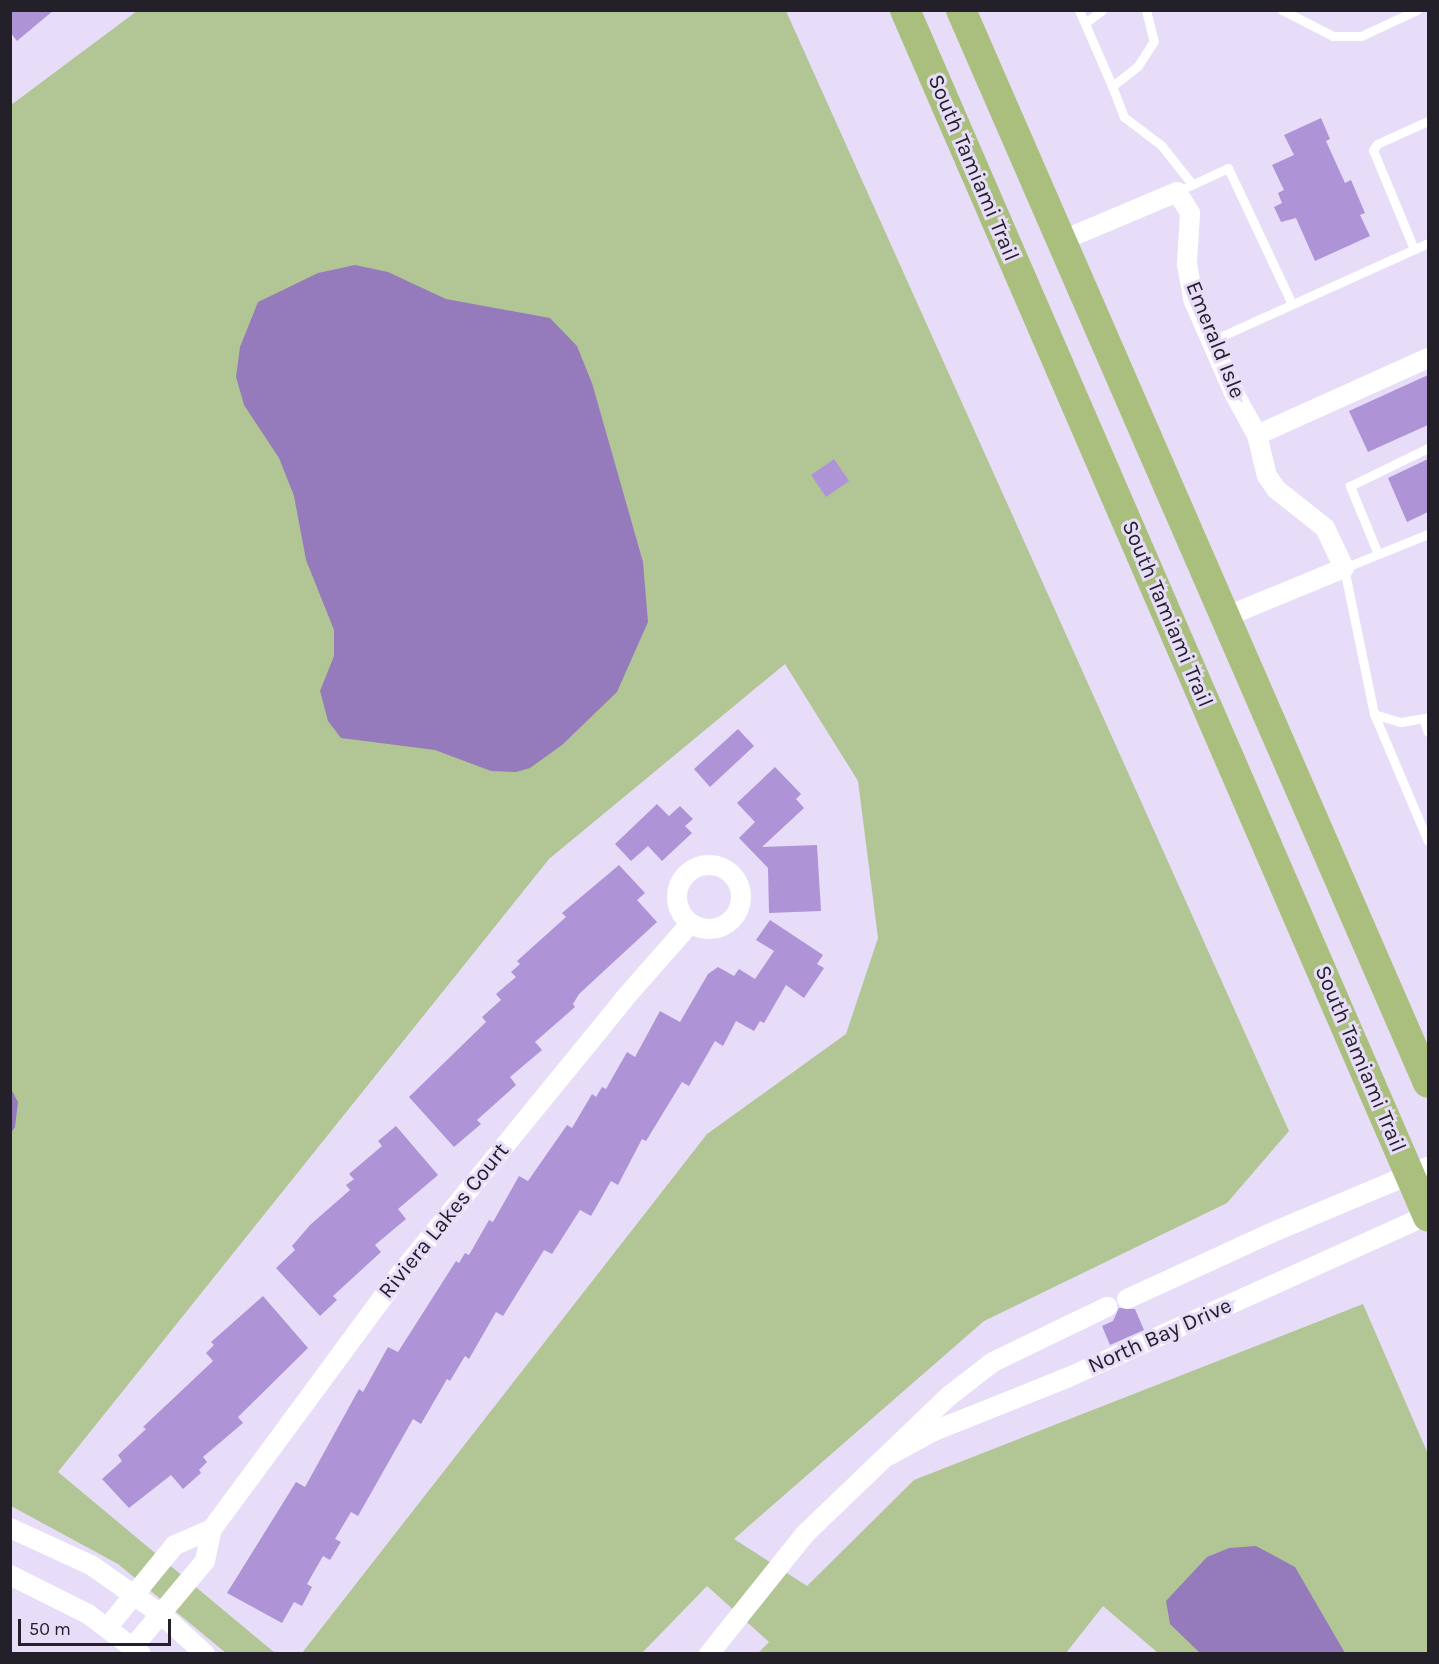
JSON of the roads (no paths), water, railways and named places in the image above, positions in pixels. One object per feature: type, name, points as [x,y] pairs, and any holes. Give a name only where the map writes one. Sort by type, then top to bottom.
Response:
[{"type":"main road","name":"South Tamiami Trail","points":[[905,10],[1419,1170],[1428,1216]]},
{"type":"main road","points":[[961,10],[1428,1083]]},
{"type":"street","points":[[1061,241],[1184,188]]},
{"type":"street","name":"Emerald Isle","points":[[1184,188],[1190,213],[1188,281],[1212,341],[1257,435],[1267,476],[1276,489],[1324,528],[1344,568]]},
{"type":"street","points":[[1257,435],[1428,358]]},
{"type":"street","points":[[1225,617],[1344,568]]},
{"type":"street","name":"Riviera Lakes Court","points":[[137,1650],[205,1561],[212,1529],[396,1279],[624,999],[690,924]]},
{"type":"street","name":"North Bay Drive","points":[[1127,1299],[1419,1170]]},
{"type":"street","name":"North Bay Drive","points":[[890,1455],[934,1431],[1069,1377],[1428,1216]]},
{"type":"street","name":"North Bay Drive","points":[[709,1653],[806,1534],[970,1378],[993,1362],[1107,1307]]},
{"type":"street","points":[[10,1527],[91,1565],[135,1594],[205,1653]]},
{"type":"street","points":[[107,1628],[175,1545],[212,1529]]},
{"type":"street","points":[[10,1575],[107,1628],[137,1650]]},
{"type":"lane","points":[[1079,10],[1124,117],[1161,145],[1184,188],[1228,168],[1292,304]]},
{"type":"lane","points":[[1085,23],[1102,10]]},
{"type":"lane","points":[[1112,86],[1138,66],[1154,41],[1146,10]]},
{"type":"lane","points":[[1282,10],[1333,36],[1361,36],[1417,10]]},
{"type":"lane","points":[[1414,249],[1373,150],[1377,144],[1428,121]]},
{"type":"lane","points":[[1212,341],[1428,243]]},
{"type":"lane","points":[[1378,554],[1350,486],[1428,448]]},
{"type":"lane","points":[[1428,534],[1344,568],[1374,714],[1428,841]]},
{"type":"lane","points":[[1374,714],[1401,722],[1426,718],[1428,732]]}]
